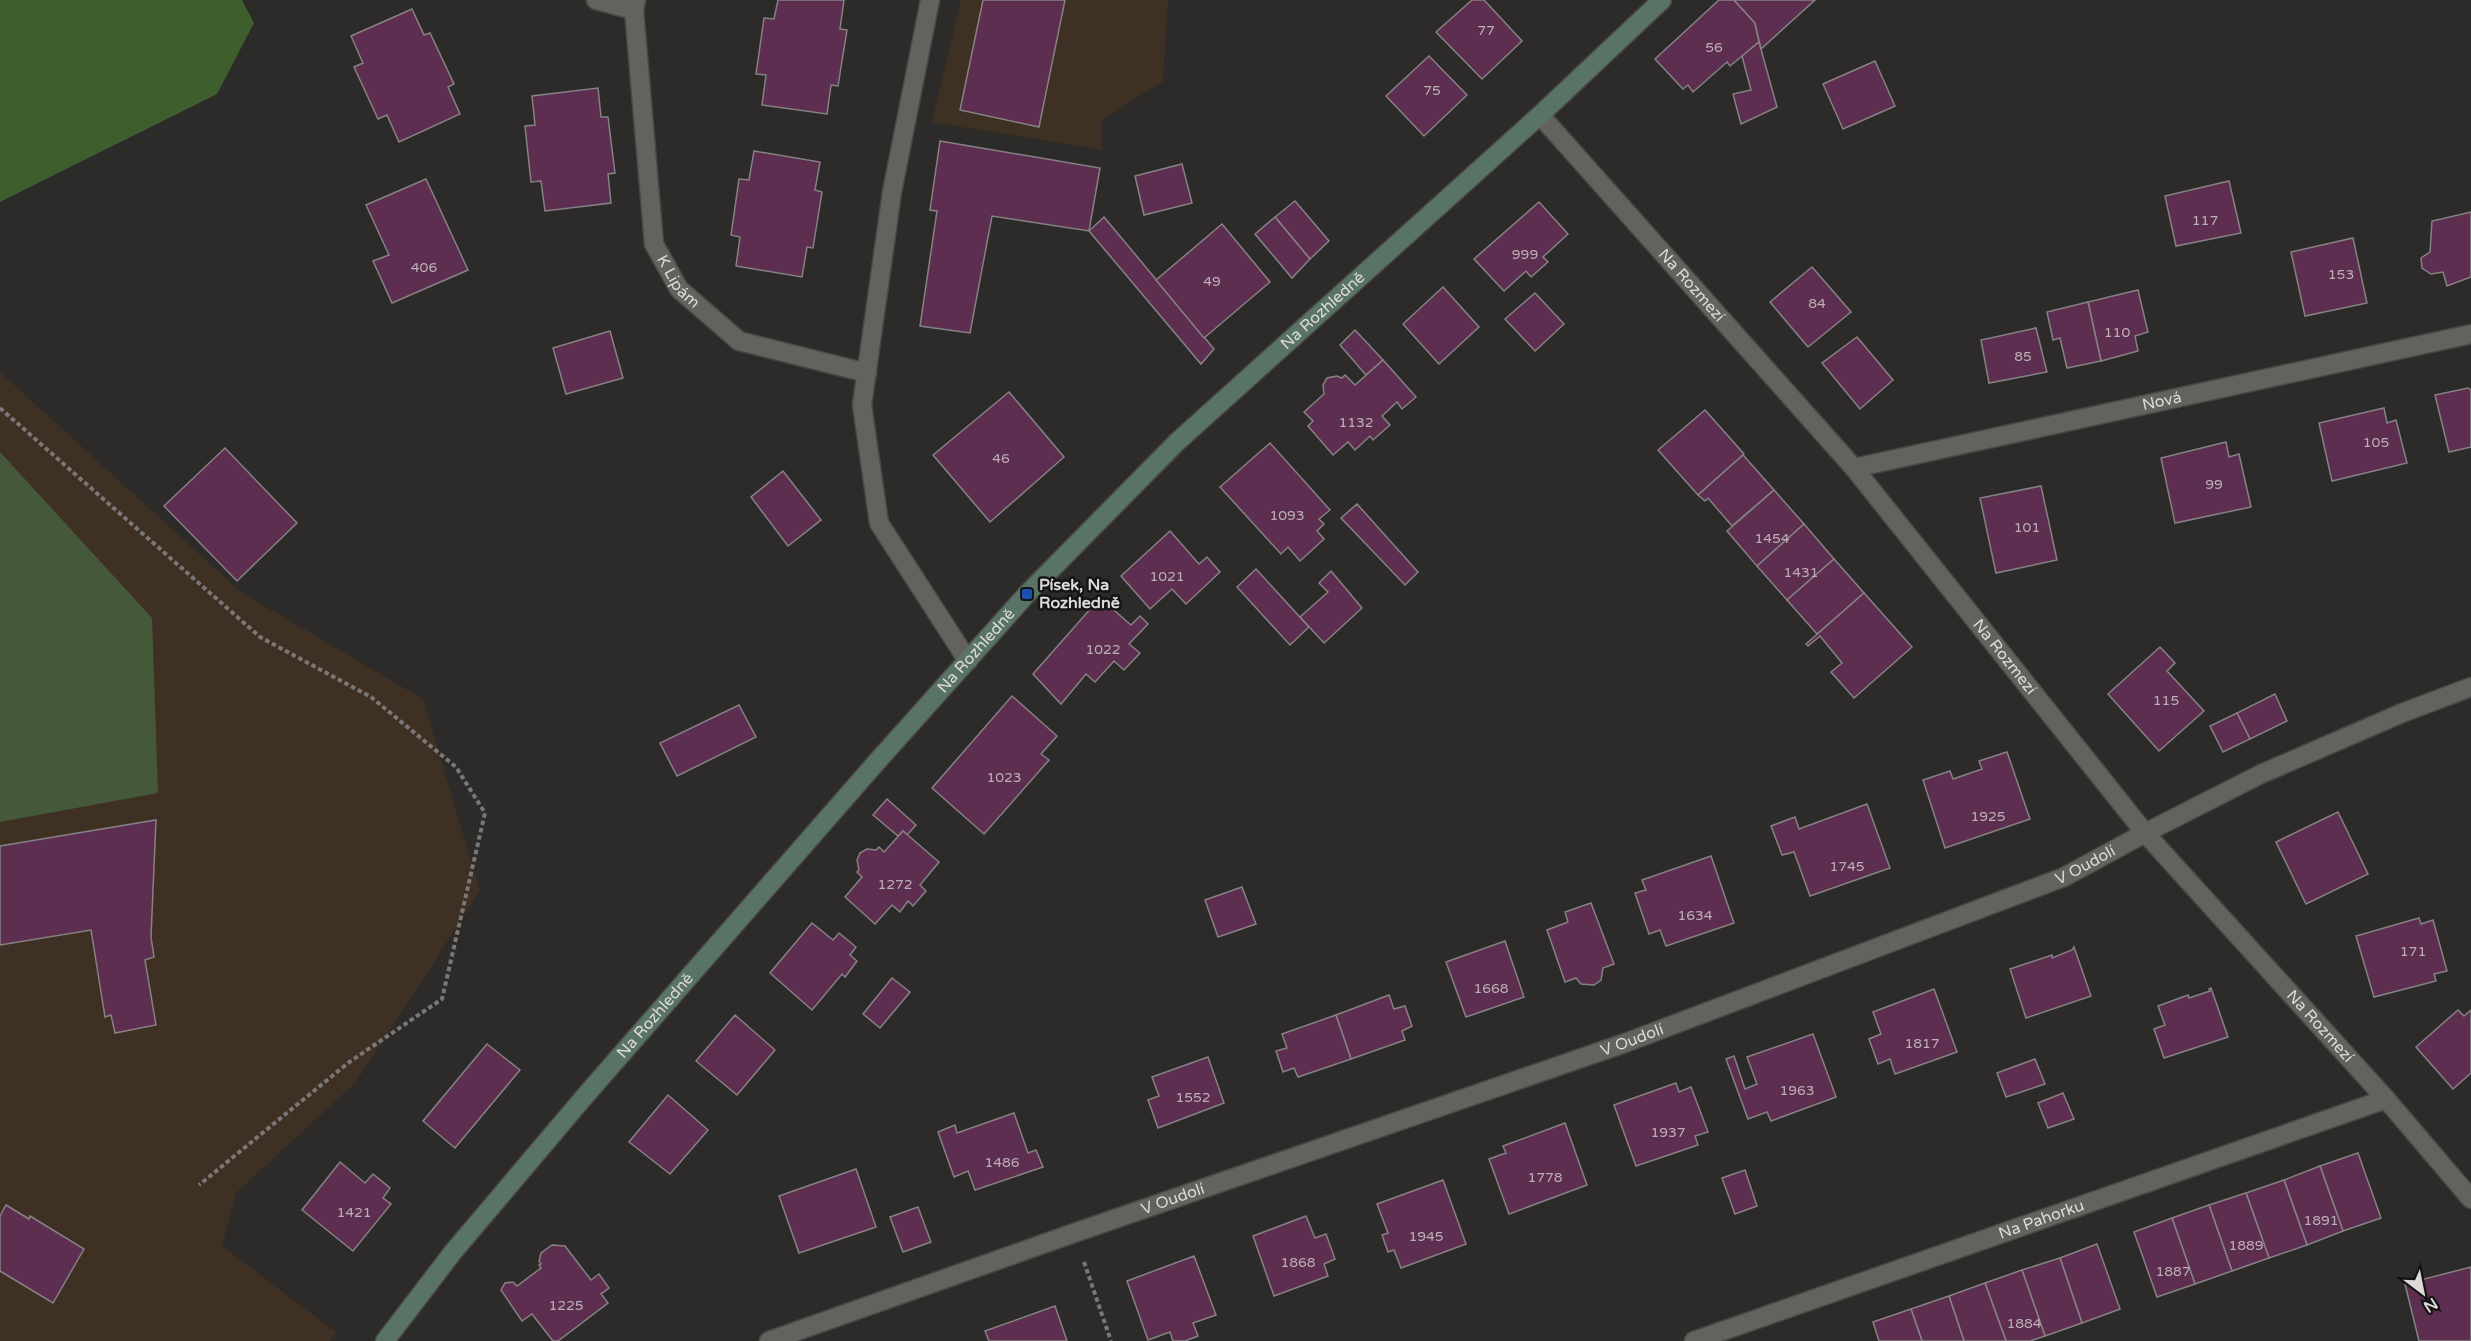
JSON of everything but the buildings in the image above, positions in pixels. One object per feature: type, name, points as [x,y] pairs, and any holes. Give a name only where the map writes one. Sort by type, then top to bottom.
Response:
[{"type":"street","points":[[596,0],[635,5]]},
{"type":"street","points":[[930,0],[892,192],[862,405],[879,523],[968,661]]},
{"type":"street","name":"Na Rozhledně","points":[[385,1341],[453,1252],[585,1096],[1027,594],[1177,442],[1539,115],[1662,0]]},
{"type":"street","name":"K Lipám","points":[[635,5],[654,244],[679,290],[739,341],[867,374]]},
{"type":"street","name":"Na Rozmezí","points":[[1539,115],[1854,468],[2145,833],[2386,1099],[2471,1198]]},
{"type":"street","name":"Nová","points":[[1854,468],[2471,334]]},
{"type":"street","name":"V Oudolí","points":[[769,1341],[1625,1043],[2064,877],[2261,774],[2402,713],[2471,687]]},
{"type":"street","name":"Na Pahorku","points":[[1694,1341],[2386,1099]]},
{"type":"path","points":[[0,408],[260,637],[371,697],[456,767],[485,813],[442,999],[348,1063],[199,1185]]},
{"type":"path","points":[[1074,1233],[1111,1341]]},
{"type":"shaded area","points":[[961,0],[1168,0],[1163,81],[1102,120],[1102,150],[932,122]]},
{"type":"shaded area","points":[[0,372],[241,592],[423,699],[480,891],[356,1082],[236,1193],[222,1246],[336,1332],[330,1341],[0,1341]]},
{"type":"green space","points":[[0,0],[242,0],[254,23],[217,94],[0,202]]},
{"type":"green space","points":[[0,452],[152,618],[158,793],[0,822]]},
{"type":"place","name":"Písek, Na Rozhledně","points":[[1027,594]]}]
